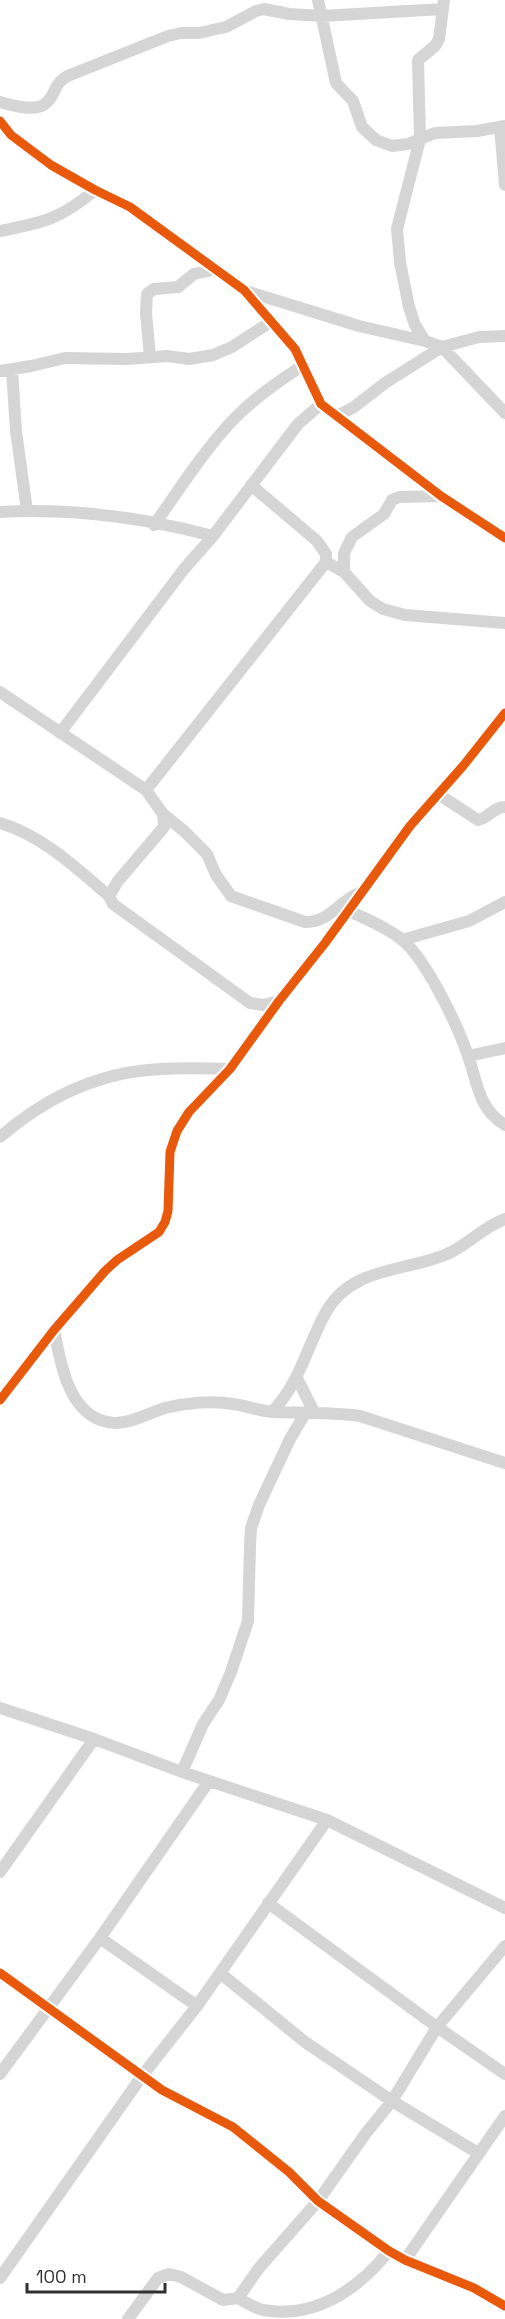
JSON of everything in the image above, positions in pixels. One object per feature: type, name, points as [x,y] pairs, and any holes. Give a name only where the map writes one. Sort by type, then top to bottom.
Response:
[{"type":"street","points":[[0,102],[25,107],[43,105],[47,103],[58,82],[70,75],[181,33],[199,33],[226,27],[256,10],[270,9],[289,14],[322,6],[444,4],[439,39],[435,46],[418,60],[420,139],[396,229],[409,307],[415,325],[425,341]]},
{"type":"street","points":[[322,6],[336,83],[353,101],[362,127],[376,140],[392,146],[408,144],[435,134],[477,131],[502,126],[505,185]]},
{"type":"street","points":[[0,121],[11,135],[51,165],[130,207],[244,290],[295,349],[321,404],[441,496],[505,538]]},
{"type":"street","points":[[0,231],[43,223],[70,210],[95,190]]},
{"type":"street","points":[[150,357],[146,314],[147,294],[154,290],[178,287],[194,274],[217,269]]},
{"type":"street","points":[[244,290],[358,326],[425,341],[441,347],[505,413]]},
{"type":"street","points":[[27,511],[6,370],[65,358],[167,356],[189,359],[220,353],[272,321]]},
{"type":"street","points":[[338,416],[441,347],[479,337],[505,336]]},
{"type":"street","points":[[154,525],[193,470],[232,421],[258,397],[302,366]]},
{"type":"street","points":[[60,733],[184,569],[213,536],[298,424],[321,404]]},
{"type":"street","points":[[146,790],[326,562],[326,554],[317,541],[251,485]]},
{"type":"street","points":[[344,572],[344,553],[352,537],[384,514],[392,500],[399,497],[441,496]]},
{"type":"street","points":[[0,512],[67,512],[213,536]]},
{"type":"street","points":[[326,562],[344,572],[370,601],[383,609],[405,615],[505,623]]},
{"type":"street","points":[[0,692],[146,790],[163,814],[207,854],[216,875],[231,896],[306,922],[315,922],[328,916],[350,896],[363,891]]},
{"type":"street","points":[[0,1400],[54,1330],[105,1271],[159,1232],[168,1211],[170,1152],[177,1131],[189,1112],[231,1069],[279,1000],[349,911],[410,826],[505,713]]},
{"type":"street","points":[[438,794],[478,820],[485,818],[492,810],[505,807]]},
{"type":"street","points":[[109,896],[118,881],[164,827],[163,814]]},
{"type":"street","points":[[0,823],[45,842],[109,896],[120,911],[250,1004],[263,1005],[279,1000]]},
{"type":"street","points":[[402,940],[469,921],[505,902]]},
{"type":"street","points":[[349,911],[402,940],[421,962],[437,989],[468,1056],[485,1107],[492,1117],[505,1125]]},
{"type":"street","points":[[468,1056],[505,1048]]},
{"type":"street","points":[[0,1137],[29,1115],[66,1093],[98,1080],[124,1073],[196,1068],[231,1069]]},
{"type":"street","points":[[273,1412],[284,1400],[297,1378],[327,1312],[340,1294],[370,1276],[445,1255],[458,1249],[478,1233],[505,1219]]},
{"type":"street","points":[[54,1330],[64,1374],[74,1395],[84,1410],[98,1419],[115,1423],[129,1422],[166,1408],[201,1403],[232,1404],[273,1412],[360,1416],[505,1463]]},
{"type":"street","points":[[297,1378],[310,1412]]},
{"type":"street","points":[[183,1772],[203,1724],[219,1700],[248,1621],[251,1528],[259,1505],[290,1439],[310,1412]]},
{"type":"street","points":[[0,1708],[327,1820],[505,1908]]},
{"type":"street","points":[[0,1872],[94,1739]]},
{"type":"street","points":[[0,2074],[49,2010],[209,1781]]},
{"type":"street","points":[[0,2278],[142,2076],[197,2006],[327,1820]]},
{"type":"street","points":[[268,1903],[505,2074]]},
{"type":"street","points":[[100,1938],[197,2006]]},
{"type":"street","points":[[238,2298],[259,2268],[318,2201],[366,2133],[392,2101],[438,2027],[505,1946]]},
{"type":"street","points":[[0,1973],[162,2090],[233,2127],[289,2172],[318,2201],[389,2251],[405,2260],[474,2288],[505,2306]]},
{"type":"street","points":[[220,1973],[305,2042],[392,2101],[478,2152]]},
{"type":"street","points":[[405,2260],[505,2116]]},
{"type":"street","points":[[128,2319],[158,2278],[163,2275],[181,2277],[223,2300],[238,2298],[260,2310],[283,2313],[312,2309],[345,2295],[377,2266],[389,2251]]},
{"type":"cycle path","points":[[0,121],[11,135],[51,165],[130,207],[244,290],[295,349],[321,404],[441,496],[505,538]]},
{"type":"cycle path","points":[[0,1400],[54,1330],[105,1271],[117,1260],[159,1232],[168,1211],[170,1152],[177,1131],[189,1112],[230,1069],[410,826],[463,766],[505,713]]},
{"type":"cycle path","points":[[0,1973],[162,2090],[233,2127],[289,2172],[318,2201],[389,2251],[405,2260],[474,2288],[505,2306]]}]
